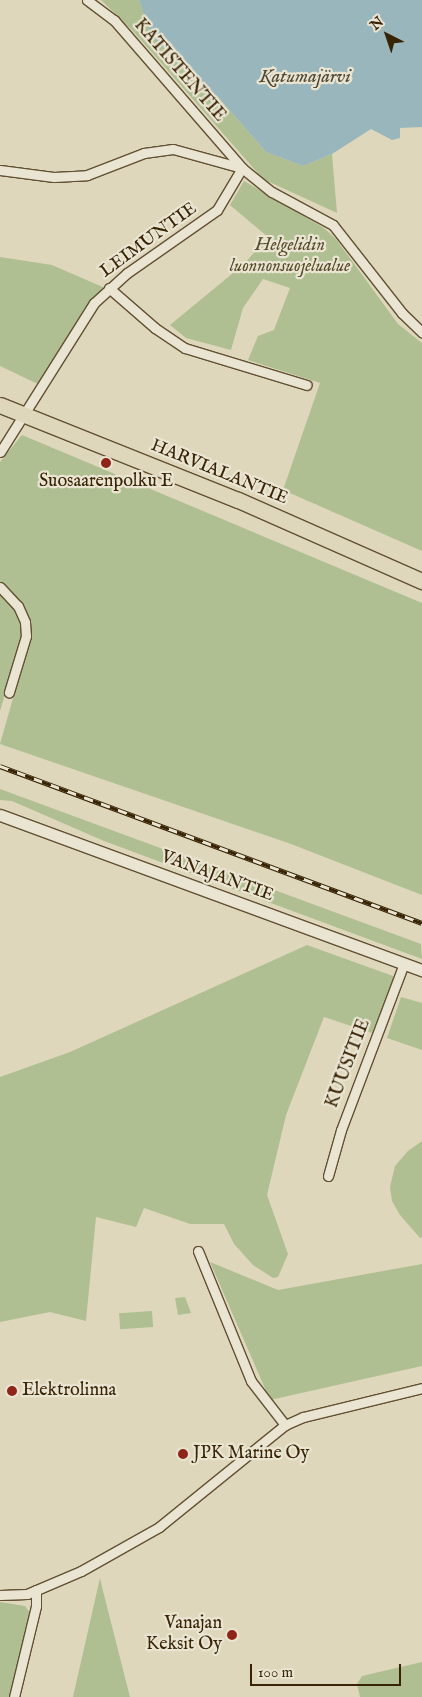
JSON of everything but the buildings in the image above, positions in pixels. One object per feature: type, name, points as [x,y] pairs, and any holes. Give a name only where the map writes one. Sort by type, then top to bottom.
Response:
[{"type":"highway","name":"HARVIALANTIE","points":[[0,404],[238,500],[422,581]]},
{"type":"street","name":"KATISTENTIE","points":[[86,0],[114,20],[242,168],[272,192],[333,225],[402,313],[422,332]]},
{"type":"street","name":"KATISTENTIE","points":[[0,170],[54,177],[86,175],[144,153],[173,150],[242,168]]},
{"type":"street","name":"LEIMUNTIE","points":[[0,452],[94,303],[109,288],[217,210],[242,168]]},
{"type":"street","points":[[109,288],[155,328],[185,348],[307,386]]},
{"type":"street","points":[[0,587],[18,606],[25,622],[26,636],[9,692]]},
{"type":"street","name":"VANAJANTIE","points":[[0,815],[422,970]]},
{"type":"street","name":"KUUSITIE","points":[[328,1176],[341,1130],[404,964]]},
{"type":"street","points":[[198,1251],[251,1381],[285,1425]]},
{"type":"street","points":[[0,1595],[36,1590],[81,1571],[159,1527],[285,1425],[311,1414],[422,1388]]},
{"type":"street","points":[[14,1697],[36,1606],[36,1590]]},
{"type":"green space","points":[[101,0],[139,0],[152,35],[218,97],[266,152],[303,166],[332,154],[337,213],[263,179],[133,31]]},
{"type":"green space","name":"Helgelidin luonnonsuojelualue","points":[[244,181],[324,228],[336,239],[398,324],[422,343],[422,551],[283,490],[320,383],[248,360],[258,336],[274,330],[290,288],[263,279],[243,308],[231,350],[186,338],[170,325],[244,264],[268,237],[230,205]]},
{"type":"green space","points":[[0,257],[52,265],[105,288],[40,385],[0,366]]},
{"type":"green space","points":[[22,435],[422,603],[422,895],[291,844],[0,744],[30,638],[31,623],[21,604],[0,582],[0,462]]},
{"type":"green space","points":[[0,591],[23,622],[23,636],[0,711]]},
{"type":"green space","points":[[0,789],[421,944],[422,959],[104,841],[12,801],[0,800]]},
{"type":"green space","points":[[307,945],[393,976],[393,980],[372,1033],[324,1017],[286,1115],[267,1195],[288,1254],[278,1277],[273,1278],[253,1265],[234,1244],[224,1224],[190,1224],[144,1208],[136,1227],[96,1217],[86,1321],[50,1312],[0,1322],[0,1077],[70,1052]]},
{"type":"green space","points":[[401,997],[422,1003],[422,1050],[387,1038]]},
{"type":"green space","points":[[422,1141],[422,1237],[420,1238],[400,1215],[392,1201],[390,1187],[395,1166],[408,1151]]},
{"type":"green space","points":[[210,1262],[278,1290],[422,1264],[422,1366],[270,1400]]},
{"type":"green space","points":[[185,1297],[191,1313],[178,1315],[175,1298]]},
{"type":"green space","points":[[152,1311],[153,1327],[120,1329],[119,1313]]},
{"type":"green space","points":[[100,1578],[103,1591],[130,1697],[73,1697]]},
{"type":"green space","points":[[0,1602],[25,1606],[30,1613],[10,1697],[0,1697]]},
{"type":"green space","points":[[422,1662],[422,1697],[360,1697],[357,1684],[362,1676]]},
{"type":"water","name":"Katumajärvi","points":[[139,0],[422,0],[422,127],[400,128],[400,138],[392,140],[371,129],[332,154],[303,166],[266,152],[218,97],[152,37]]},
{"type":"railway","points":[[0,766],[422,923]]},
{"type":"place","name":"Suosaarenpolku E","points":[[106,463]]},
{"type":"place","name":"Elektrolinna","points":[[12,1391]]},
{"type":"place","name":"JPK Marine Oy","points":[[183,1454]]},
{"type":"place","name":"Vanajan Keksit Oy","points":[[232,1635]]}]
